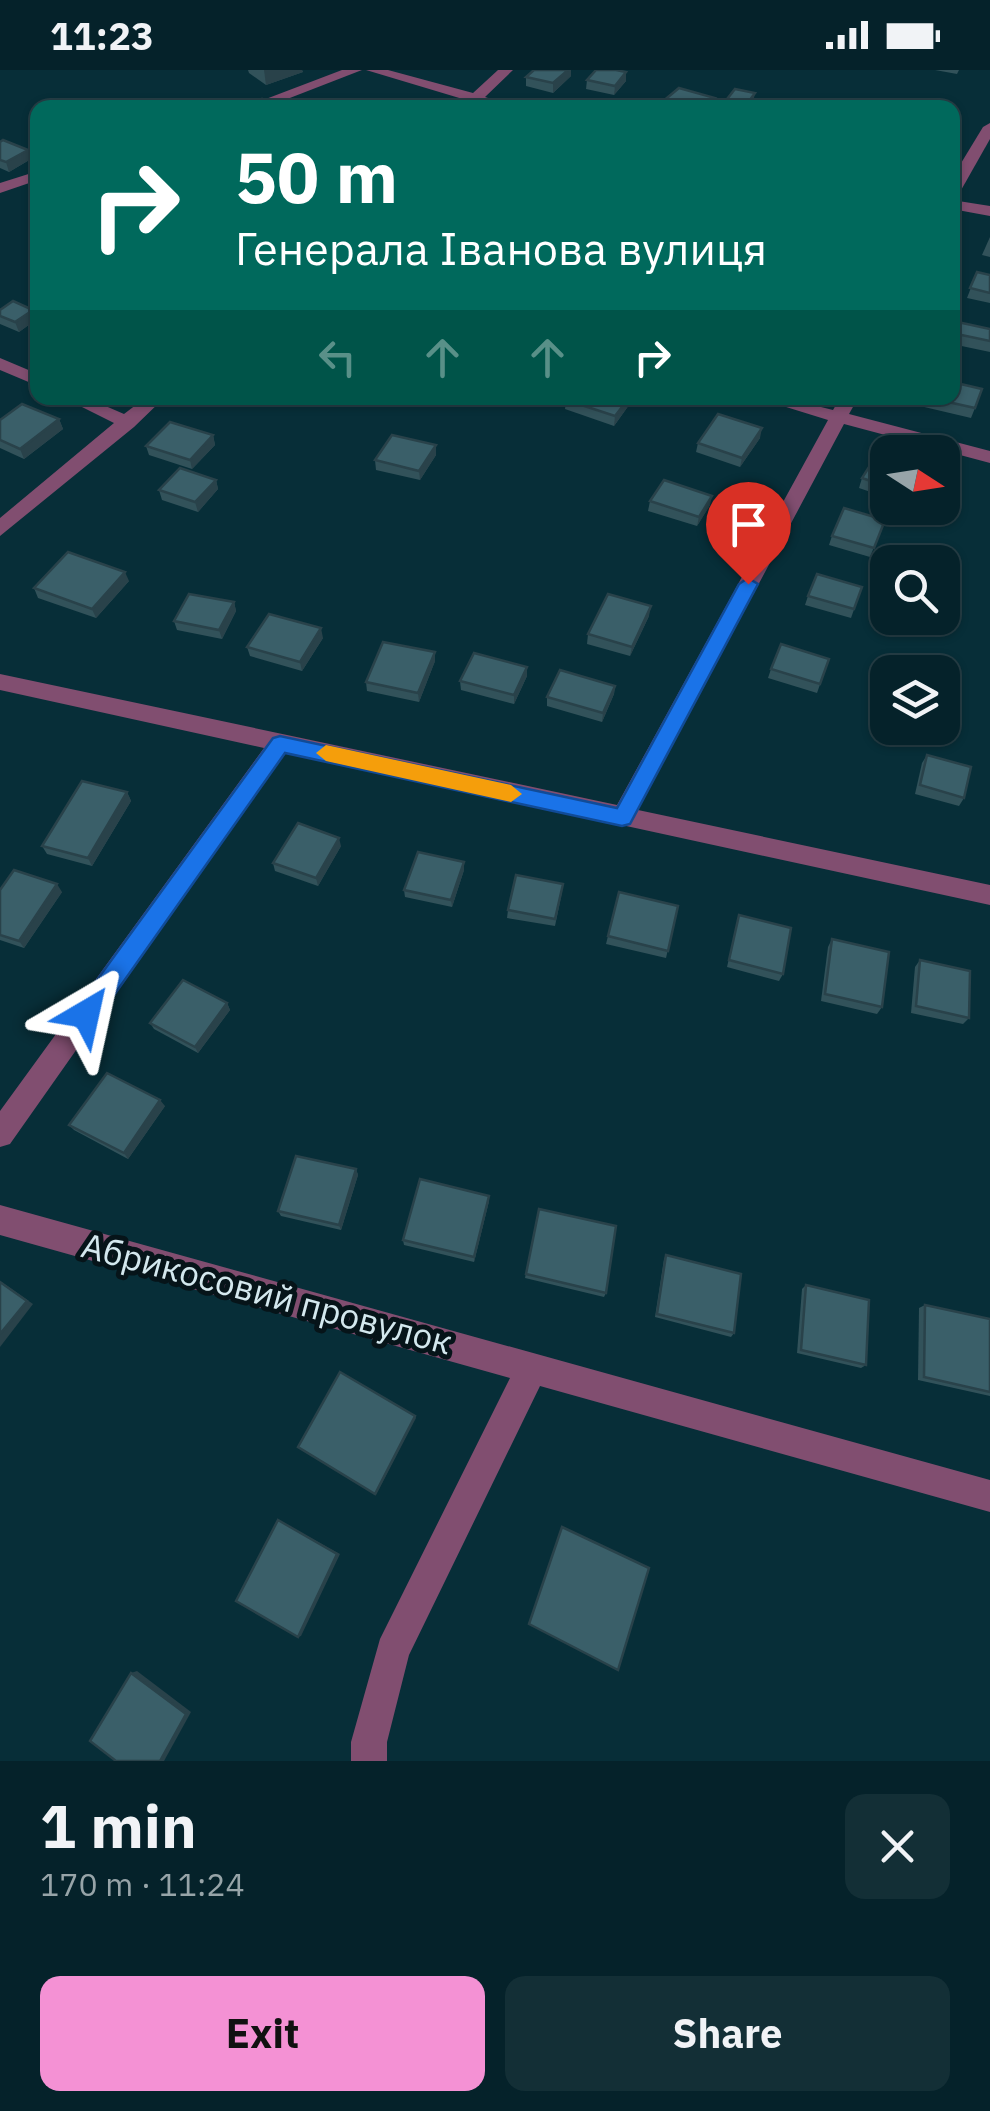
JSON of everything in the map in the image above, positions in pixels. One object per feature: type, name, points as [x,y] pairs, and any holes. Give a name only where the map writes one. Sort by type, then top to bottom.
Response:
[{"type":"street","points":[[271,100],[355,70]]},
{"type":"street","points":[[373,70],[458,100]]},
{"type":"street","points":[[473,100],[506,70]]},
{"type":"street","points":[[960,178],[990,127]]},
{"type":"street","points":[[0,188],[30,179]]},
{"type":"street","points":[[960,206],[990,212]]},
{"type":"street","points":[[0,363],[30,377]]},
{"type":"street","points":[[88,405],[128,424]]},
{"type":"street","points":[[0,529],[148,405]]},
{"type":"street","points":[[792,405],[990,457]]},
{"type":"street","points":[[622,818],[846,405]]},
{"type":"street","points":[[0,682],[990,895]]},
{"type":"street","points":[[0,1134],[280,744]]},
{"type":"street","name":"Абрикосовий провулок","points":[[0,1220],[990,1496]]},
{"type":"street","points":[[369,1761],[369,1742],[392,1651],[534,1366]]},
{"type":"building","points":[[534,70],[568,70],[553,83],[526,77]]},
{"type":"building","points":[[596,70],[626,72],[615,86],[587,80]]},
{"type":"building","points":[[679,88],[715,98],[713,100],[664,100]]},
{"type":"building","points":[[735,89],[755,93],[750,100],[726,100]]},
{"type":"building","points":[[3,140],[28,150],[6,162],[0,160]]},
{"type":"building","points":[[977,272],[990,275],[990,293],[970,288]]},
{"type":"building","points":[[13,301],[30,312],[15,322],[0,316],[0,310]]},
{"type":"building","points":[[960,323],[990,329],[990,341],[960,335]]},
{"type":"building","points":[[960,384],[982,389],[975,408],[960,405]]},
{"type":"building","points":[[22,404],[59,419],[20,449],[0,440],[0,420]]},
{"type":"building","points":[[581,405],[624,405],[615,416]]},
{"type":"building","points":[[718,414],[762,428],[742,458],[698,443]]},
{"type":"building","points":[[170,422],[213,435],[190,460],[146,446]]},
{"type":"building","points":[[392,435],[436,445],[419,471],[375,460]]},
{"type":"building","points":[[180,468],[216,480],[195,502],[159,490]]},
{"type":"building","points":[[664,480],[712,496],[699,517],[650,501]]},
{"type":"building","points":[[844,508],[870,516],[870,525],[883,525],[875,545],[870,547],[832,536]]},
{"type":"building","points":[[68,552],[125,572],[92,609],[34,588]]},
{"type":"building","points":[[817,574],[862,587],[854,609],[808,596]]},
{"type":"building","points":[[189,594],[234,602],[219,630],[174,621]]},
{"type":"building","points":[[608,594],[651,606],[632,647],[588,634]]},
{"type":"building","points":[[269,614],[321,628],[300,662],[247,647]]},
{"type":"building","points":[[383,642],[435,652],[418,693],[366,682]]},
{"type":"building","points":[[781,644],[829,659],[820,684],[771,669]]},
{"type":"building","points":[[474,653],[527,667],[514,695],[460,681]]},
{"type":"building","points":[[560,670],[615,686],[603,713],[547,697]]},
{"type":"building","points":[[927,755],[971,767],[964,798],[920,785]]},
{"type":"building","points":[[82,781],[127,792],[88,858],[42,846]]},
{"type":"building","points":[[298,823],[339,838],[316,878],[273,863]]},
{"type":"building","points":[[418,852],[464,862],[451,900],[404,890]]},
{"type":"building","points":[[14,870],[57,884],[19,941],[0,935],[0,890]]},
{"type":"building","points":[[516,875],[563,884],[555,919],[508,910]]},
{"type":"building","points":[[619,892],[678,906],[668,951],[608,936]]},
{"type":"building","points":[[739,915],[791,928],[783,974],[729,960]]},
{"type":"building","points":[[832,939],[889,952],[882,1007],[825,994]]},
{"type":"building","points":[[920,960],[970,971],[969,1018],[916,1006]]},
{"type":"building","points":[[183,980],[227,1003],[195,1047],[150,1023]]},
{"type":"building","points":[[107,1073],[160,1100],[124,1153],[69,1125]]},
{"type":"building","points":[[296,1156],[356,1169],[339,1225],[278,1211]]},
{"type":"building","points":[[420,1179],[489,1196],[474,1257],[403,1240]]},
{"type":"building","points":[[539,1209],[616,1226],[606,1293],[526,1274]]},
{"type":"building","points":[[666,1255],[741,1274],[734,1333],[657,1314]]},
{"type":"building","points":[[0,1282],[27,1301],[0,1334]]},
{"type":"building","points":[[806,1285],[869,1300],[866,1365],[801,1350]]},
{"type":"building","points":[[925,1305],[990,1319],[990,1392],[924,1377]]},
{"type":"building","points":[[340,1372],[415,1416],[375,1494],[298,1447]]},
{"type":"building","points":[[278,1520],[337,1554],[298,1637],[236,1601]]},
{"type":"building","points":[[562,1527],[649,1568],[618,1670],[529,1624]]},
{"type":"building","points":[[131,1673],[186,1714],[160,1761],[116,1761],[90,1741]]},
{"type":"slow traffic","points":[[326,753],[511,794]]},
{"type":"route","points":[[86,1014],[280,744],[622,818],[748,584]]}]
